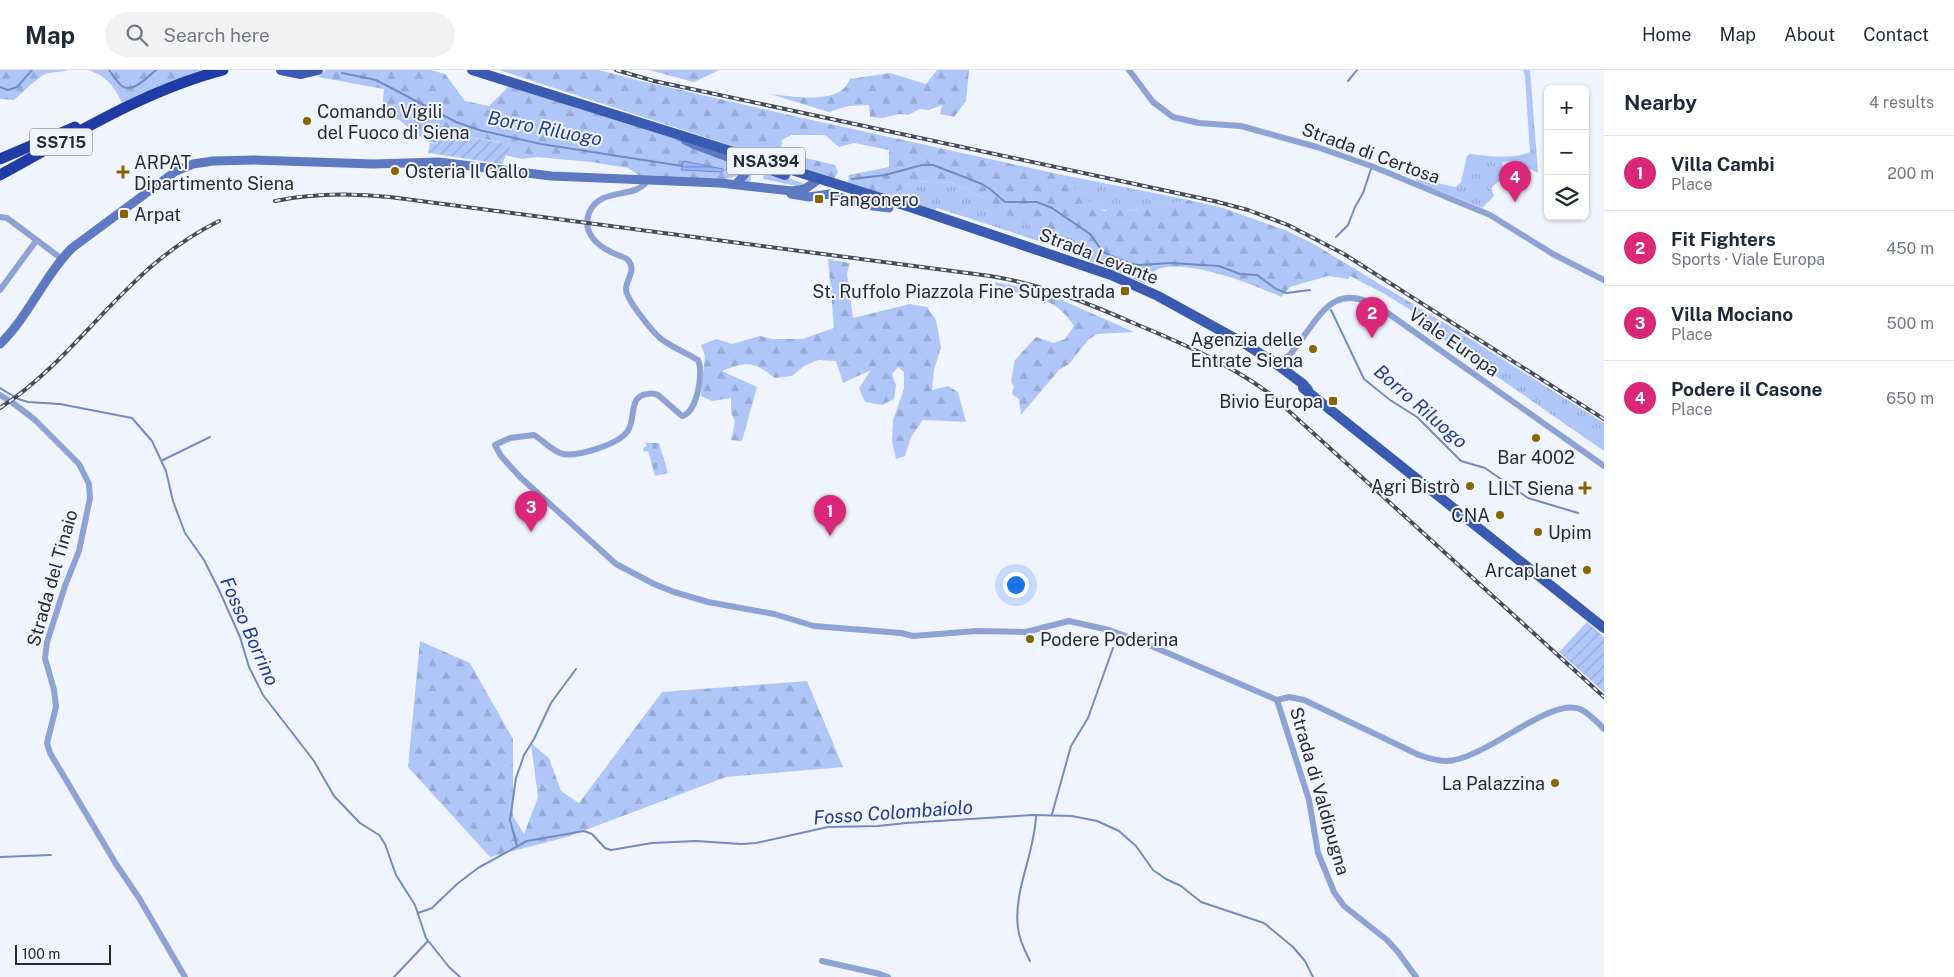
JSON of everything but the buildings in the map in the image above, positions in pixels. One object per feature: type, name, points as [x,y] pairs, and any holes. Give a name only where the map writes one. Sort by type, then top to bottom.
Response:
[{"type":"highway","name":"SS715","points":[[0,175],[121,110],[164,90],[223,70]]},
{"type":"highway","points":[[0,159],[121,110]]},
{"type":"main road","points":[[281,70],[301,74],[318,70]]},
{"type":"main road","name":"NSA394","points":[[472,70],[712,145],[749,162],[817,183]]},
{"type":"main road","name":"Strada Levante","points":[[817,183],[889,208],[941,219]]},
{"type":"main road","name":"Strada Levante","points":[[817,183],[921,211],[1111,275],[1190,312],[1258,351],[1604,628]]},
{"type":"main road","name":"Strada Levante","points":[[1238,341],[1244,347],[1305,387]]},
{"type":"street","name":"Strada di Certosa","points":[[1129,70],[1157,106],[1173,117],[1199,123],[1238,125],[1359,161],[1490,215],[1553,254],[1604,280]]},
{"type":"street","points":[[681,136],[693,144],[741,162],[745,174],[736,184]]},
{"type":"street","points":[[0,344],[15,328],[62,259],[82,239],[176,171],[193,164],[212,161],[254,160],[373,164],[439,162],[551,176],[736,184],[798,191],[817,183]]},
{"type":"street","points":[[647,181],[641,188],[609,196],[597,202],[589,213],[588,229],[596,243],[609,252],[626,258],[630,262],[632,269],[626,286],[627,293],[632,303],[659,337],[698,360],[701,366],[698,394],[692,409],[688,415],[682,416],[658,395],[654,393],[642,395],[637,399],[629,431],[599,448],[574,454],[557,452],[534,435],[510,438],[495,445],[501,456],[520,477],[610,558],[635,575],[674,592],[708,602],[774,614],[814,626],[926,636],[976,631],[1026,632],[1069,621],[1089,625],[1142,642],[1277,700],[1289,697],[1304,700],[1435,761],[1454,760],[1481,750],[1558,709],[1571,707],[1580,709],[1604,729]]},
{"type":"street","points":[[814,197],[817,183]]},
{"type":"street","points":[[754,186],[800,196],[814,197],[833,194],[866,205],[889,208]]},
{"type":"street","points":[[0,217],[8,218],[62,259]]},
{"type":"street","points":[[0,290],[36,241]]},
{"type":"street","name":"Viale Europa","points":[[1292,352],[1332,302],[1345,299],[1370,303],[1382,309],[1604,466]]},
{"type":"street","points":[[1258,351],[1279,361],[1284,360],[1292,352]]},
{"type":"street","points":[[1292,352],[1288,368],[1305,387]]},
{"type":"street","name":"Strada del Tinaio","points":[[0,395],[34,419],[79,464],[89,484],[90,498],[79,551],[65,586],[47,642],[45,658],[54,690],[56,707],[47,743],[50,753],[185,977]]},
{"type":"street","name":"Strada di Valdipugna","points":[[1277,700],[1309,800],[1318,853],[1334,892],[1344,906],[1387,940],[1416,977]]},
{"type":"street","points":[[822,961],[888,977]]},
{"type":"green space","points":[[0,70],[68,70],[44,75],[14,100],[0,99]]},
{"type":"green space","points":[[87,70],[202,70],[159,86],[122,103],[109,82]]},
{"type":"green space","points":[[326,70],[431,70],[445,74],[465,101],[489,106],[509,86],[679,139],[739,165],[741,172],[737,176],[725,179],[641,177],[628,168],[591,162],[537,157],[522,159],[505,155],[510,144],[485,139],[444,137],[436,144],[425,140],[399,120],[382,112],[384,89],[318,77]]},
{"type":"green space","points":[[499,70],[599,70],[798,117],[1058,174],[1085,198],[1104,211],[1129,211],[1189,200],[1223,208],[1285,230],[1312,243],[1464,335],[1456,337],[1446,332],[1383,293],[1350,276],[1348,279],[1328,276],[1290,287],[1281,297],[1239,280],[1188,267],[1174,266],[1158,269],[1145,284],[1110,269],[1070,236],[1023,223],[982,197],[952,183],[913,181],[892,196],[848,183],[849,175],[889,167],[889,150],[854,143],[839,147],[825,135],[791,135],[782,140],[781,152],[835,165],[838,172],[834,179]]},
{"type":"green space","points":[[649,70],[719,70],[694,82]]},
{"type":"green space","points":[[937,70],[969,70],[966,101],[954,117],[940,114],[942,105],[929,110],[920,109],[908,115],[899,114],[883,118],[870,117],[869,105],[848,106],[829,112],[770,94],[808,98],[828,96],[843,89],[850,79],[890,73],[926,84]]},
{"type":"green space","points":[[1523,70],[1530,70],[1538,173],[1514,161],[1502,162],[1502,177],[1491,188],[1494,196],[1482,208],[1416,181],[1417,179],[1456,187],[1461,182],[1467,156],[1470,154],[1508,157],[1530,152]]},
{"type":"green space","points":[[460,136],[511,144],[502,164],[428,153],[430,143],[436,144],[443,137]]},
{"type":"green space","points":[[748,165],[806,184],[801,187],[763,179],[764,173],[753,169],[750,182],[745,181],[749,172]]},
{"type":"green space","points":[[1058,174],[1189,200],[1133,210],[1104,210],[1085,199]]},
{"type":"green space","points":[[913,181],[952,183],[1049,229],[1070,236],[1110,269],[1070,254],[1063,249],[937,208],[935,210],[892,196]]},
{"type":"green space","points":[[828,259],[850,263],[847,274],[853,318],[910,304],[927,307],[936,320],[941,347],[934,370],[932,390],[948,386],[958,392],[966,422],[923,420],[911,437],[905,456],[896,459],[892,441],[893,420],[904,389],[904,372],[898,367],[892,374],[896,385],[894,399],[882,405],[865,402],[859,388],[871,370],[843,383],[836,361],[818,360],[804,366],[792,376],[775,378],[761,368],[744,364],[722,371],[757,387],[742,441],[731,440],[735,422],[731,412],[731,398],[712,401],[701,396],[705,356],[701,345],[717,339],[732,344],[760,336],[772,339],[802,339],[834,328]]},
{"type":"green space","points":[[995,282],[1035,290],[1134,332],[1097,334],[1088,340],[1069,364],[1059,370],[1021,415],[1019,399],[1012,394],[1014,387],[1011,381],[1015,360],[1036,337],[1053,343],[1065,339],[1074,326],[1051,303],[1030,295],[997,291]]},
{"type":"green space","points":[[1438,328],[1456,337],[1464,335],[1604,423],[1604,451],[1434,333]]},
{"type":"green space","points":[[645,443],[659,443],[668,473],[655,476],[648,451],[644,452],[643,448],[647,446]]},
{"type":"green space","points":[[1587,622],[1604,637],[1604,692],[1559,652]]},
{"type":"green space","points":[[420,641],[470,663],[513,739],[513,816],[524,834],[538,797],[531,743],[549,758],[561,791],[579,803],[662,692],[807,681],[843,767],[726,777],[567,837],[490,857],[408,767]]},
{"type":"shaded area","points":[[683,161],[724,170],[722,172],[681,170]]},
{"type":"waterway","name":"Borro Riluogo","points":[[0,87],[8,90],[17,87],[32,70]]},
{"type":"waterway","name":"Borro Riluogo","points":[[109,70],[120,84],[126,88],[135,86],[156,70]]},
{"type":"waterway","points":[[1348,81],[1357,70]]},
{"type":"waterway","name":"Borro Riluogo","points":[[342,73],[376,80],[456,122],[479,130],[541,144],[682,166]]},
{"type":"waterway","name":"Borro Riluogo","points":[[852,179],[885,175],[922,165],[933,165],[982,184],[1005,202],[1037,202],[1052,208],[1090,234],[1103,252],[1128,263],[1139,265],[1171,263],[1219,266],[1240,274],[1257,275],[1276,289],[1286,293],[1310,290]]},
{"type":"waterway","points":[[1336,237],[1348,225],[1363,193],[1371,169]]},
{"type":"waterway","name":"Borro Riluogo","points":[[1331,310],[1364,379],[1390,400],[1417,417],[1461,461],[1485,468],[1528,498],[1578,513]]},
{"type":"waterway","name":"Fosso Borrino","points":[[0,388],[18,399],[28,402],[60,404],[132,418],[152,441],[166,471],[173,501],[185,533],[204,560],[219,590],[240,637],[249,667],[263,695],[314,761],[334,796],[360,823],[379,835],[385,844],[396,875],[415,905],[426,938],[449,967],[460,977]]},
{"type":"waterway","points":[[163,460],[210,437]]},
{"type":"waterway","points":[[1052,814],[1071,746],[1088,718],[1113,648]]},
{"type":"waterway","points":[[517,846],[510,820],[516,778],[524,755],[534,739],[551,703],[576,669]]},
{"type":"waterway","name":"Fosso Colombaiolo","points":[[418,913],[432,908],[457,884],[478,868],[527,841],[584,831],[592,834],[605,848],[611,850],[652,843],[696,841],[756,843],[828,827],[878,826],[1033,815],[1072,816],[1097,821],[1119,831],[1136,846],[1153,870],[1181,886],[1201,902],[1264,923],[1293,947],[1305,961],[1313,977]]},
{"type":"waterway","points":[[1030,961],[1022,945],[1017,914],[1021,886],[1035,829],[1036,815]]},
{"type":"waterway","points":[[0,857],[51,855]]},
{"type":"waterway","points":[[394,977],[428,941]]},
{"type":"railway","points":[[616,70],[654,81],[1214,201],[1248,210],[1288,225],[1344,254],[1604,419]]},
{"type":"railway","points":[[275,201],[304,196],[332,195],[390,197],[990,276],[1027,284],[1079,301],[1202,353],[1269,393],[1604,697]]},
{"type":"railway","points":[[0,408],[41,376],[153,265],[184,241],[219,221]]},
{"type":"place","name":"Comando Vigili del Fuoco di Siena","points":[[307,121]]},
{"type":"place","name":"Osteria Il Gallo","points":[[395,171]]},
{"type":"place","name":"ARPAT Dipartimento Siena","points":[[123,172]]},
{"type":"place","name":"Fangonero","points":[[819,199]]},
{"type":"place","name":"Podere il Casone","points":[[1515,202]]},
{"type":"place","name":"Arpat","points":[[124,214]]},
{"type":"place","name":"St. Ruffolo Piazzola Fine Supestrada","points":[[1125,291]]},
{"type":"place","name":"Fit Fighters","points":[[1372,338]]},
{"type":"place","name":"Agenzia delle Entrate Siena","points":[[1313,349]]},
{"type":"place","name":"Bivio Europa","points":[[1333,401]]},
{"type":"place","name":"Bar 4002","points":[[1536,438]]},
{"type":"place","name":"Agri Bistrò","points":[[1470,486]]},
{"type":"place","name":"LILT Siena","points":[[1585,488]]},
{"type":"place","name":"CNA","points":[[1500,515]]},
{"type":"place","name":"Villa Mociano","points":[[531,532]]},
{"type":"place","name":"Upim","points":[[1538,532]]},
{"type":"place","name":"Villa Cambi","points":[[830,536]]},
{"type":"place","name":"Arcaplanet","points":[[1587,570]]},
{"type":"place","name":"Podere Poderina","points":[[1030,639]]},
{"type":"place","name":"La Palazzina","points":[[1555,783]]}]
